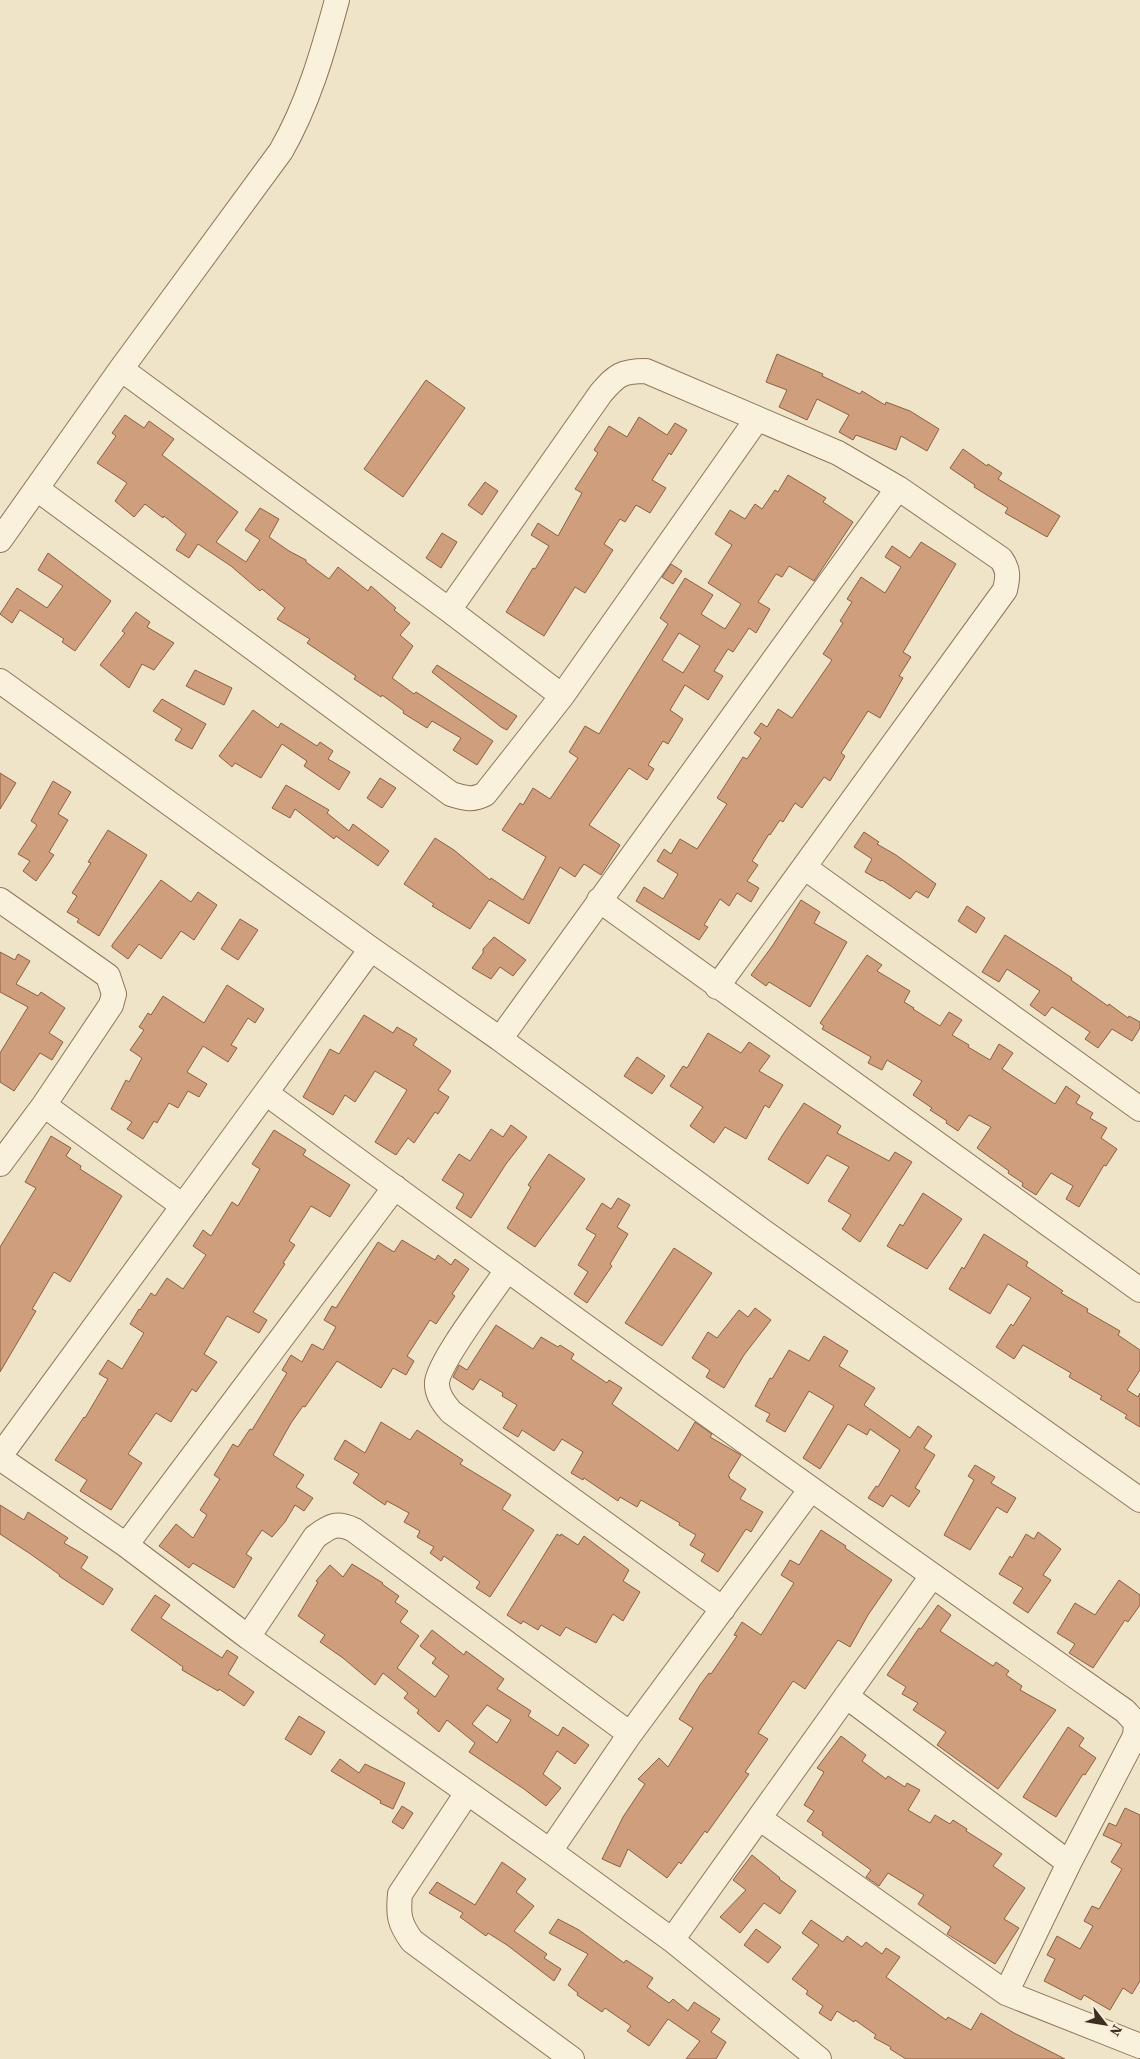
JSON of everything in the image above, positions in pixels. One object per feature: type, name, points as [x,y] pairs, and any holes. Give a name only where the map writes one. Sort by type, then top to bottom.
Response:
[{"type":"street","points":[[0,540],[121,369],[281,151],[296,125],[307,97],[337,0]]},
{"type":"street","points":[[121,369],[450,610],[562,696]]},
{"type":"street","points":[[450,610],[601,393],[616,377],[627,371],[646,371],[838,453],[898,488],[1001,559],[1007,567],[1008,576],[1005,590],[717,987]]},
{"type":"street","points":[[37,489],[451,794],[466,799],[475,799],[485,794],[562,696],[757,419]]},
{"type":"street","points":[[500,1039],[898,488]]},
{"type":"street","points":[[0,681],[371,950],[500,1039],[761,1230],[1140,1500]]},
{"type":"street","points":[[804,867],[1140,1109]]},
{"type":"street","points":[[0,900],[108,976],[114,994],[111,1005],[44,1105],[0,1164]]},
{"type":"street","points":[[599,900],[717,987],[1140,1290]]},
{"type":"street","points":[[371,950],[0,1457],[126,1545],[248,1637],[672,1940],[819,2059]]},
{"type":"street","points":[[266,1093],[507,1270],[932,1576],[1126,1710],[1136,1723],[1135,1736],[1069,1863],[1006,1993]]},
{"type":"street","points":[[44,1105],[183,1206]]},
{"type":"street","points":[[126,1545],[395,1187]]},
{"type":"street","points":[[507,1270],[443,1364],[437,1382],[438,1392],[443,1403],[452,1412],[723,1609]]},
{"type":"street","points":[[550,1851],[630,1734],[812,1489]]},
{"type":"street","points":[[248,1637],[316,1536],[327,1528],[343,1525],[354,1530],[630,1734]]},
{"type":"street","points":[[672,1940],[932,1576]]},
{"type":"street","points":[[846,1696],[1069,1863]]},
{"type":"street","points":[[467,1793],[400,1894],[398,1908],[400,1925],[412,1941],[572,2059]]},
{"type":"street","points":[[759,1818],[1006,1993],[1140,2046]]},
{"type":"building","points":[[777,354],[823,374],[822,376],[860,394],[862,391],[885,405],[886,402],[910,411],[939,429],[927,451],[901,436],[896,450],[856,435],[853,440],[839,432],[849,415],[817,399],[807,420],[779,407],[787,390],[766,382]]},
{"type":"building","points":[[426,380],[465,408],[403,497],[364,469]]},
{"type":"building","points":[[125,415],[144,428],[149,421],[174,439],[162,455],[238,512],[216,542],[246,562],[260,540],[245,530],[260,508],[279,519],[269,537],[306,560],[306,562],[329,579],[338,567],[368,591],[371,586],[396,608],[394,610],[410,623],[400,635],[413,646],[392,678],[414,694],[416,692],[493,741],[477,765],[453,750],[461,738],[432,721],[427,728],[403,713],[404,711],[382,695],[381,697],[354,679],[356,676],[307,643],[310,639],[277,619],[285,608],[262,589],[260,591],[231,566],[198,544],[189,558],[176,550],[186,534],[164,516],[163,518],[145,504],[134,517],[115,501],[127,483],[97,463],[116,436],[112,433]]},
{"type":"building","points":[[639,417],[667,435],[675,423],[687,430],[671,455],[669,453],[652,480],[666,488],[650,513],[636,505],[625,522],[620,519],[604,544],[613,550],[597,575],[585,593],[575,587],[544,636],[506,612],[549,546],[531,535],[538,523],[558,536],[582,493],[575,489],[598,453],[594,450],[609,426],[627,437]]},
{"type":"building","points":[[963,449],[987,466],[988,464],[1002,473],[998,479],[1060,516],[1047,537],[1005,513],[1008,508],[974,487],[975,485],[950,468]]},
{"type":"building","points":[[788,475],[826,498],[823,502],[853,522],[814,581],[789,566],[782,577],[776,574],[758,602],[770,609],[756,633],[749,628],[733,652],[728,649],[714,671],[723,676],[708,700],[685,685],[670,710],[683,719],[668,744],[663,741],[648,765],[654,769],[647,780],[629,768],[589,825],[620,845],[601,875],[584,864],[575,877],[560,867],[529,924],[489,900],[470,929],[432,906],[434,904],[404,884],[435,838],[454,850],[490,880],[491,878],[523,900],[546,857],[502,830],[520,803],[523,805],[533,788],[550,799],[578,758],[569,752],[585,726],[599,734],[668,624],[660,618],[685,578],[713,595],[701,614],[725,629],[741,604],[708,583],[732,545],[715,534],[730,510],[745,519],[755,504],[762,509],[775,490],[778,492]],"holes":[[[679,633],[700,646],[683,673],[662,660]]]},
{"type":"building","points":[[485,482],[498,491],[482,515],[468,505]]},
{"type":"building","points":[[442,533],[457,542],[441,568],[426,558]]},
{"type":"building","points":[[921,542],[956,564],[903,652],[911,657],[899,676],[903,678],[880,718],[868,711],[841,753],[845,756],[830,781],[824,777],[802,808],[795,803],[783,822],[780,820],[769,834],[752,861],[758,865],[747,881],[759,888],[751,902],[737,893],[729,906],[720,899],[704,925],[708,927],[699,940],[636,901],[644,887],[663,899],[678,874],[657,861],[664,849],[671,854],[680,839],[697,849],[727,804],[717,798],[743,757],[747,759],[761,738],[754,733],[761,723],[767,727],[778,709],[792,718],[832,660],[823,654],[843,623],[840,621],[852,602],[847,599],[861,577],[885,593],[901,567],[885,557],[892,546],[910,558]]},
{"type":"building","points":[[48,553],[111,601],[75,651],[62,642],[64,639],[20,610],[12,623],[0,614],[17,588],[47,608],[63,586],[38,570]]},
{"type":"building","points":[[671,564],[682,571],[673,584],[662,577]]},
{"type":"building","points":[[136,612],[150,622],[147,627],[174,643],[154,670],[142,664],[129,688],[100,665],[125,633],[122,631]]},
{"type":"building","points":[[437,665],[517,716],[507,730],[432,672]]},
{"type":"building","points":[[195,670],[232,688],[224,705],[186,686]]},
{"type":"building","points":[[162,699],[206,724],[192,749],[175,740],[182,729],[153,711]]},
{"type":"building","points":[[253,710],[278,728],[281,723],[317,746],[320,742],[333,751],[328,759],[350,772],[339,790],[304,766],[307,761],[282,744],[261,778],[235,763],[232,767],[219,756]]},
{"type":"building","points":[[0,773],[16,783],[0,809]]},
{"type":"building","points":[[380,778],[396,788],[382,808],[367,798]]},
{"type":"building","points":[[53,781],[71,792],[58,814],[68,820],[49,852],[54,855],[36,881],[23,871],[30,861],[18,854],[37,825],[31,821]]},
{"type":"building","points":[[286,785],[329,810],[327,813],[349,831],[353,824],[389,851],[378,866],[336,836],[334,839],[295,809],[290,818],[272,808]]},
{"type":"building","points":[[108,830],[147,855],[99,936],[77,922],[79,919],[67,912],[77,896],[72,893],[91,863],[88,862]]},
{"type":"building","points":[[864,832],[879,842],[877,844],[896,855],[936,884],[928,898],[916,891],[910,899],[882,880],[865,872],[872,859],[854,847]]},
{"type":"building","points":[[161,880],[191,902],[198,892],[217,905],[194,940],[181,931],[161,959],[139,944],[128,959],[112,947],[112,945]]},
{"type":"building","points":[[801,900],[820,912],[814,923],[847,942],[810,1007],[769,982],[766,986],[751,975],[773,945]]},
{"type":"building","points":[[967,906],[985,918],[976,933],[958,921]]},
{"type":"building","points":[[240,919],[258,930],[238,960],[221,949]]},
{"type":"building","points":[[1005,935],[1072,978],[1071,980],[1108,1006],[1109,1004],[1128,1018],[1129,1016],[1140,1022],[1140,1028],[1132,1041],[1112,1029],[1098,1048],[1085,1039],[1090,1032],[1052,1007],[1045,1016],[1030,1005],[1040,991],[1007,969],[999,982],[982,972]]},
{"type":"building","points":[[494,937],[526,960],[513,976],[500,967],[491,979],[472,968],[483,953],[483,949]]},
{"type":"building","points":[[0,952],[15,960],[18,954],[30,961],[16,984],[38,996],[41,992],[65,1008],[49,1033],[63,1042],[52,1060],[40,1053],[14,1091],[0,1082],[0,1053],[28,1007],[0,992]]},
{"type":"building","points":[[867,955],[882,965],[877,971],[910,991],[904,1002],[913,1009],[940,1026],[949,1012],[962,1020],[952,1035],[969,1045],[968,1047],[990,1060],[999,1044],[1013,1053],[1002,1069],[1055,1104],[1066,1086],[1080,1096],[1076,1103],[1093,1113],[1090,1118],[1107,1128],[1101,1138],[1117,1149],[1106,1166],[1104,1165],[1079,1207],[1066,1199],[1073,1186],[1051,1173],[1036,1195],[1022,1186],[1023,1183],[1008,1173],[1009,1171],[977,1148],[991,1127],[969,1115],[958,1131],[930,1110],[932,1108],[913,1095],[922,1081],[887,1060],[882,1070],[868,1063],[871,1057],[822,1029],[824,1026],[820,1023]]},
{"type":"building","points":[[227,985],[264,1009],[255,1023],[248,1018],[231,1045],[237,1048],[228,1062],[203,1046],[187,1072],[207,1084],[199,1097],[188,1091],[178,1108],[169,1103],[157,1123],[154,1121],[143,1139],[127,1129],[132,1122],[111,1109],[126,1080],[129,1082],[142,1058],[130,1050],[144,1030],[139,1027],[148,1013],[151,1015],[163,996],[204,1023]]},
{"type":"building","points":[[364,1015],[393,1033],[397,1027],[417,1039],[413,1045],[451,1071],[438,1090],[449,1097],[438,1114],[435,1112],[414,1143],[408,1138],[396,1155],[375,1142],[407,1090],[375,1071],[355,1102],[345,1095],[333,1115],[303,1097],[330,1049],[339,1054]]},
{"type":"building","points":[[708,1033],[741,1053],[749,1042],[770,1056],[759,1071],[783,1085],[769,1108],[765,1105],[746,1139],[725,1127],[714,1143],[690,1126],[703,1107],[670,1086],[683,1066],[687,1068]]},
{"type":"building","points":[[637,1057],[665,1076],[652,1094],[624,1076]]},
{"type":"building","points":[[804,1103],[841,1126],[837,1133],[889,1161],[895,1152],[912,1162],[860,1242],[842,1229],[851,1215],[828,1201],[849,1167],[827,1155],[808,1184],[768,1159]]},
{"type":"building","points":[[511,1125],[527,1137],[506,1164],[471,1218],[456,1208],[464,1194],[442,1180],[459,1154],[470,1161],[491,1129],[503,1137]]},
{"type":"building","points":[[274,1130],[306,1150],[303,1155],[350,1185],[330,1217],[311,1206],[289,1241],[295,1245],[283,1263],[285,1264],[253,1312],[267,1320],[259,1333],[227,1316],[204,1354],[217,1362],[196,1392],[192,1389],[171,1422],[156,1413],[128,1454],[142,1463],[111,1510],[80,1491],[87,1480],[55,1460],[85,1418],[108,1379],[99,1374],[108,1360],[122,1369],[144,1333],[130,1324],[139,1309],[151,1293],[155,1296],[167,1278],[183,1289],[206,1255],[193,1246],[203,1230],[211,1236],[232,1202],[238,1206],[260,1169],[252,1164]]},
{"type":"building","points":[[51,1136],[71,1148],[66,1156],[81,1166],[80,1169],[122,1196],[70,1282],[54,1272],[32,1309],[36,1311],[0,1372],[0,1247],[36,1188],[25,1182]]},
{"type":"building","points":[[549,1154],[585,1179],[535,1247],[507,1228],[531,1187],[528,1185]]},
{"type":"building","points":[[923,1193],[962,1219],[927,1269],[887,1246],[900,1224],[903,1226]]},
{"type":"building","points":[[618,1198],[630,1205],[617,1227],[628,1234],[610,1264],[612,1266],[587,1303],[574,1294],[588,1272],[578,1265],[596,1235],[586,1229],[602,1203],[611,1209]]},
{"type":"building","points":[[984,1234],[1028,1262],[1026,1266],[1063,1291],[1061,1293],[1088,1309],[1087,1312],[1120,1331],[1118,1335],[1140,1350],[1140,1370],[1127,1390],[1138,1397],[1140,1393],[1140,1427],[1125,1418],[1127,1415],[1100,1399],[1102,1396],[1069,1377],[1071,1373],[1023,1345],[1014,1359],[996,1347],[1011,1324],[1013,1326],[1031,1298],[1008,1284],[990,1314],[949,1289],[962,1267],[964,1269]]},
{"type":"building","points":[[402,1240],[435,1260],[438,1255],[451,1265],[455,1259],[469,1269],[452,1294],[455,1296],[436,1324],[430,1320],[407,1356],[414,1361],[406,1375],[393,1368],[381,1388],[337,1361],[305,1407],[303,1406],[291,1423],[273,1455],[304,1475],[296,1487],[313,1498],[304,1511],[295,1505],[285,1522],[272,1537],[262,1530],[246,1554],[252,1558],[234,1588],[193,1563],[189,1568],[159,1546],[176,1524],[193,1538],[207,1515],[200,1510],[220,1479],[214,1475],[233,1444],[238,1447],[250,1429],[252,1430],[287,1373],[282,1370],[291,1355],[302,1362],[312,1344],[323,1350],[336,1327],[324,1320],[332,1306],[336,1308],[378,1242],[394,1252]]},
{"type":"building","points":[[674,1248],[712,1273],[662,1346],[625,1323]]},
{"type":"building","points":[[755,1308],[771,1320],[744,1355],[724,1388],[706,1377],[710,1370],[692,1358],[708,1332],[717,1338],[739,1310],[748,1317]]},
{"type":"building","points":[[496,1325],[533,1349],[541,1337],[558,1347],[560,1345],[574,1354],[571,1359],[607,1383],[609,1380],[622,1388],[612,1404],[678,1451],[695,1422],[712,1434],[710,1437],[741,1455],[728,1476],[746,1489],[740,1499],[763,1512],[751,1532],[746,1529],[718,1572],[701,1561],[705,1554],[690,1545],[696,1535],[679,1525],[680,1523],[641,1500],[637,1507],[620,1497],[618,1501],[584,1478],[583,1480],[571,1473],[583,1452],[562,1439],[554,1451],[522,1430],[518,1437],[503,1428],[517,1405],[502,1396],[503,1393],[480,1379],[473,1390],[453,1377],[459,1365],[467,1370]]},
{"type":"building","points":[[824,1336],[848,1351],[839,1366],[875,1388],[864,1405],[910,1438],[918,1426],[932,1436],[924,1448],[935,1455],[915,1488],[920,1491],[909,1507],[891,1495],[883,1507],[868,1498],[876,1486],[878,1487],[900,1450],[870,1429],[867,1435],[848,1424],[820,1469],[803,1458],[834,1406],[809,1391],[785,1432],[766,1421],[770,1414],[755,1406],[770,1378],[772,1379],[789,1350],[809,1361]]},
{"type":"building","points":[[381,1422],[410,1440],[417,1430],[463,1460],[460,1464],[511,1495],[502,1509],[534,1530],[490,1597],[476,1588],[480,1582],[444,1556],[441,1561],[430,1553],[434,1547],[417,1537],[420,1531],[404,1522],[409,1513],[387,1501],[385,1505],[353,1483],[359,1474],[334,1459],[345,1440],[365,1453]]},
{"type":"building","points":[[975,1465],[995,1477],[991,1483],[1016,1498],[1007,1513],[997,1507],[970,1550],[944,1535],[974,1480],[968,1476]]},
{"type":"building","points":[[0,1505],[24,1520],[28,1512],[68,1538],[64,1543],[88,1557],[81,1568],[113,1589],[103,1605],[0,1534]]},
{"type":"building","points":[[821,1530],[892,1580],[868,1615],[850,1647],[838,1640],[805,1689],[793,1681],[758,1733],[768,1739],[745,1772],[749,1774],[707,1833],[705,1831],[681,1864],[679,1862],[667,1878],[628,1849],[620,1867],[602,1859],[623,1817],[645,1784],[638,1779],[659,1758],[668,1767],[693,1728],[679,1719],[700,1685],[709,1673],[711,1674],[737,1636],[734,1635],[742,1622],[761,1635],[794,1583],[781,1575],[790,1560],[799,1565]]},
{"type":"building","points":[[1038,1532],[1061,1549],[1043,1575],[1051,1580],[1028,1613],[1013,1603],[1023,1588],[999,1574],[1010,1556],[1012,1558],[1026,1534],[1034,1539]]},
{"type":"building","points":[[557,1534],[560,1536],[561,1534],[578,1545],[584,1536],[629,1570],[623,1581],[640,1592],[623,1621],[613,1614],[596,1643],[566,1627],[560,1636],[541,1625],[538,1630],[523,1621],[521,1624],[507,1615]]},
{"type":"building","points":[[352,1564],[383,1583],[399,1596],[395,1602],[408,1611],[400,1622],[419,1636],[397,1668],[435,1697],[449,1676],[432,1663],[436,1658],[420,1646],[432,1630],[464,1655],[466,1651],[504,1679],[497,1689],[531,1711],[528,1716],[558,1736],[563,1727],[589,1745],[575,1764],[557,1751],[543,1774],[561,1788],[546,1806],[469,1752],[475,1743],[447,1720],[439,1732],[417,1713],[419,1710],[404,1698],[408,1693],[383,1673],[375,1685],[343,1658],[320,1642],[325,1635],[298,1616],[318,1582],[316,1581],[330,1565],[343,1577]],"holes":[[[487,1705],[511,1720],[497,1743],[472,1724]]]},
{"type":"building","points":[[1119,1580],[1140,1595],[1140,1605],[1128,1622],[1125,1620],[1093,1668],[1069,1653],[1075,1644],[1057,1633],[1075,1603],[1095,1615]]},
{"type":"building","points":[[155,1595],[170,1605],[161,1618],[222,1658],[227,1650],[238,1657],[228,1674],[254,1692],[244,1706],[219,1689],[218,1691],[182,1670],[183,1667],[131,1630]]},
{"type":"building","points":[[938,1605],[951,1615],[940,1631],[993,1666],[996,1662],[1009,1671],[1006,1675],[1022,1686],[1020,1690],[1056,1710],[998,1789],[937,1745],[946,1732],[913,1710],[918,1703],[902,1694],[906,1687],[887,1675],[919,1628],[921,1629]]},
{"type":"building","points":[[299,1716],[325,1732],[311,1755],[285,1739]]},
{"type":"building","points":[[1068,1727],[1084,1738],[1079,1746],[1096,1758],[1085,1775],[1083,1774],[1056,1817],[1023,1797]]},
{"type":"building","points":[[841,1736],[866,1755],[862,1761],[886,1779],[888,1776],[905,1787],[907,1783],[920,1790],[908,1810],[930,1823],[935,1815],[950,1824],[953,1820],[967,1829],[966,1831],[1002,1854],[993,1866],[1025,1888],[1004,1919],[1019,1928],[995,1964],[947,1934],[951,1927],[918,1904],[924,1895],[888,1873],[879,1886],[866,1877],[871,1870],[822,1835],[823,1832],[807,1821],[814,1811],[804,1805],[824,1772],[817,1768]]},
{"type":"building","points":[[340,1759],[359,1773],[365,1764],[405,1783],[393,1809],[380,1803],[381,1801],[331,1771]]},
{"type":"building","points":[[402,1806],[413,1813],[403,1829],[392,1822]]},
{"type":"building","points":[[1125,1808],[1140,1815],[1140,1981],[1132,1994],[1123,1988],[1110,2010],[1084,1995],[1081,2000],[1044,1981],[1055,1959],[1047,1955],[1057,1936],[1080,1949],[1093,1926],[1084,1921],[1092,1906],[1099,1909],[1122,1869],[1111,1862],[1122,1844],[1103,1835],[1109,1823],[1116,1826]]},
{"type":"building","points":[[752,1855],[796,1891],[780,1914],[764,1903],[740,1933],[720,1917],[746,1890],[733,1880]]},
{"type":"building","points":[[502,1862],[526,1879],[516,1892],[534,1906],[514,1931],[547,1954],[544,1958],[561,1969],[554,1981],[507,1945],[488,1933],[486,1936],[460,1917],[463,1913],[429,1893],[437,1882],[475,1905]]},
{"type":"building","points":[[558,1919],[579,1930],[624,1963],[626,1960],[653,1978],[647,1987],[669,2003],[673,1999],[688,2011],[694,2002],[720,2019],[711,2032],[726,2042],[716,2059],[686,2059],[700,2041],[668,2019],[649,2046],[627,2031],[631,2026],[605,2008],[602,2012],[577,1995],[578,1993],[568,1985],[588,1954],[549,1933]]},
{"type":"building","points":[[811,1920],[843,1942],[847,1936],[862,1947],[866,1942],[882,1954],[886,1948],[900,1957],[886,1977],[946,2020],[948,2017],[971,2030],[981,2013],[1014,2033],[1065,2059],[906,2059],[890,2049],[891,2047],[874,2038],[876,2035],[855,2020],[854,2022],[837,2011],[831,2021],[819,2013],[823,2006],[806,1994],[808,1991],[792,1979],[819,1945],[802,1933]]},
{"type":"building","points":[[756,1929],[781,1947],[768,1963],[744,1945]]}]
